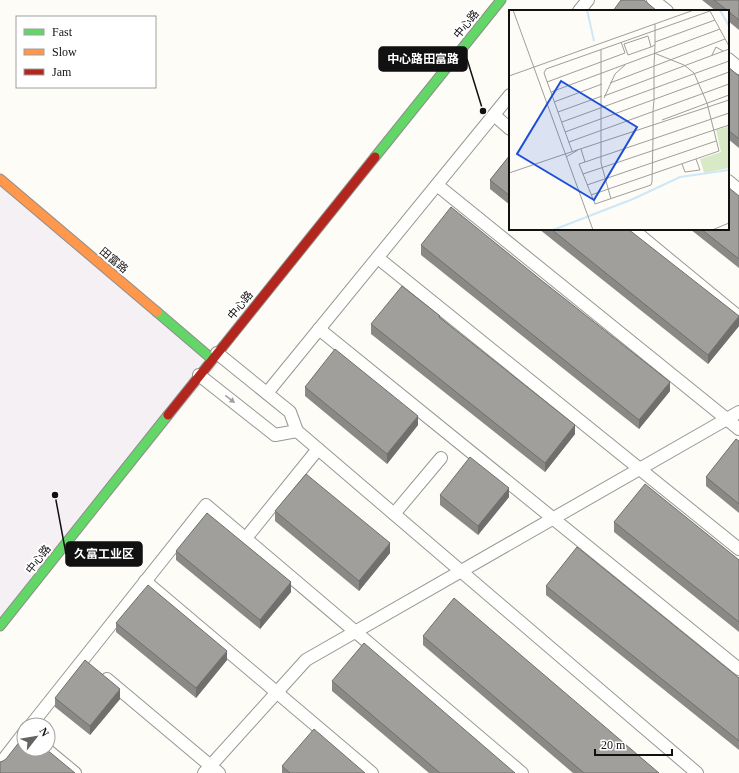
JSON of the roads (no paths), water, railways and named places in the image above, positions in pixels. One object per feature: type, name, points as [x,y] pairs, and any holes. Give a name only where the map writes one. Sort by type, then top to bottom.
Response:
[{"type":"street","name":"中心路","points":[[0,626],[214,356],[501,0]]},
{"type":"street","name":"田富路","points":[[0,179],[214,356]]},
{"type":"lane","points":[[580,10],[588,0]]},
{"type":"lane","points":[[654,0],[666,10]]},
{"type":"lane","points":[[729,61],[739,68]]},
{"type":"lane","points":[[267,393],[509,96]]},
{"type":"lane","points":[[494,115],[509,128]]},
{"type":"lane","points":[[729,182],[739,190]]},
{"type":"lane","points":[[437,185],[739,429]]},
{"type":"lane","points":[[633,230],[739,317]]},
{"type":"lane","points":[[378,258],[739,549]]},
{"type":"lane","points":[[319,329],[739,669]]},
{"type":"lane","points":[[214,356],[267,393],[290,412],[297,431],[697,773]]},
{"type":"lane","points":[[199,375],[275,435],[297,431]]},
{"type":"lane","points":[[102,674],[211,771],[277,692],[306,660],[739,412]]},
{"type":"lane","points":[[727,419],[739,415]]},
{"type":"lane","points":[[246,538],[318,449]]},
{"type":"lane","points":[[394,514],[441,458]]},
{"type":"lane","points":[[38,717],[87,661],[145,581],[206,505],[522,773]]},
{"type":"lane","points":[[145,581],[372,773]]},
{"type":"lane","points":[[0,764],[16,743]]},
{"type":"lane","points":[[56,757],[75,773]]},
{"type":"place","name":"中心路田富路","points":[[483,111]]},
{"type":"place","name":"久富工业区","points":[[55,495]]}]
